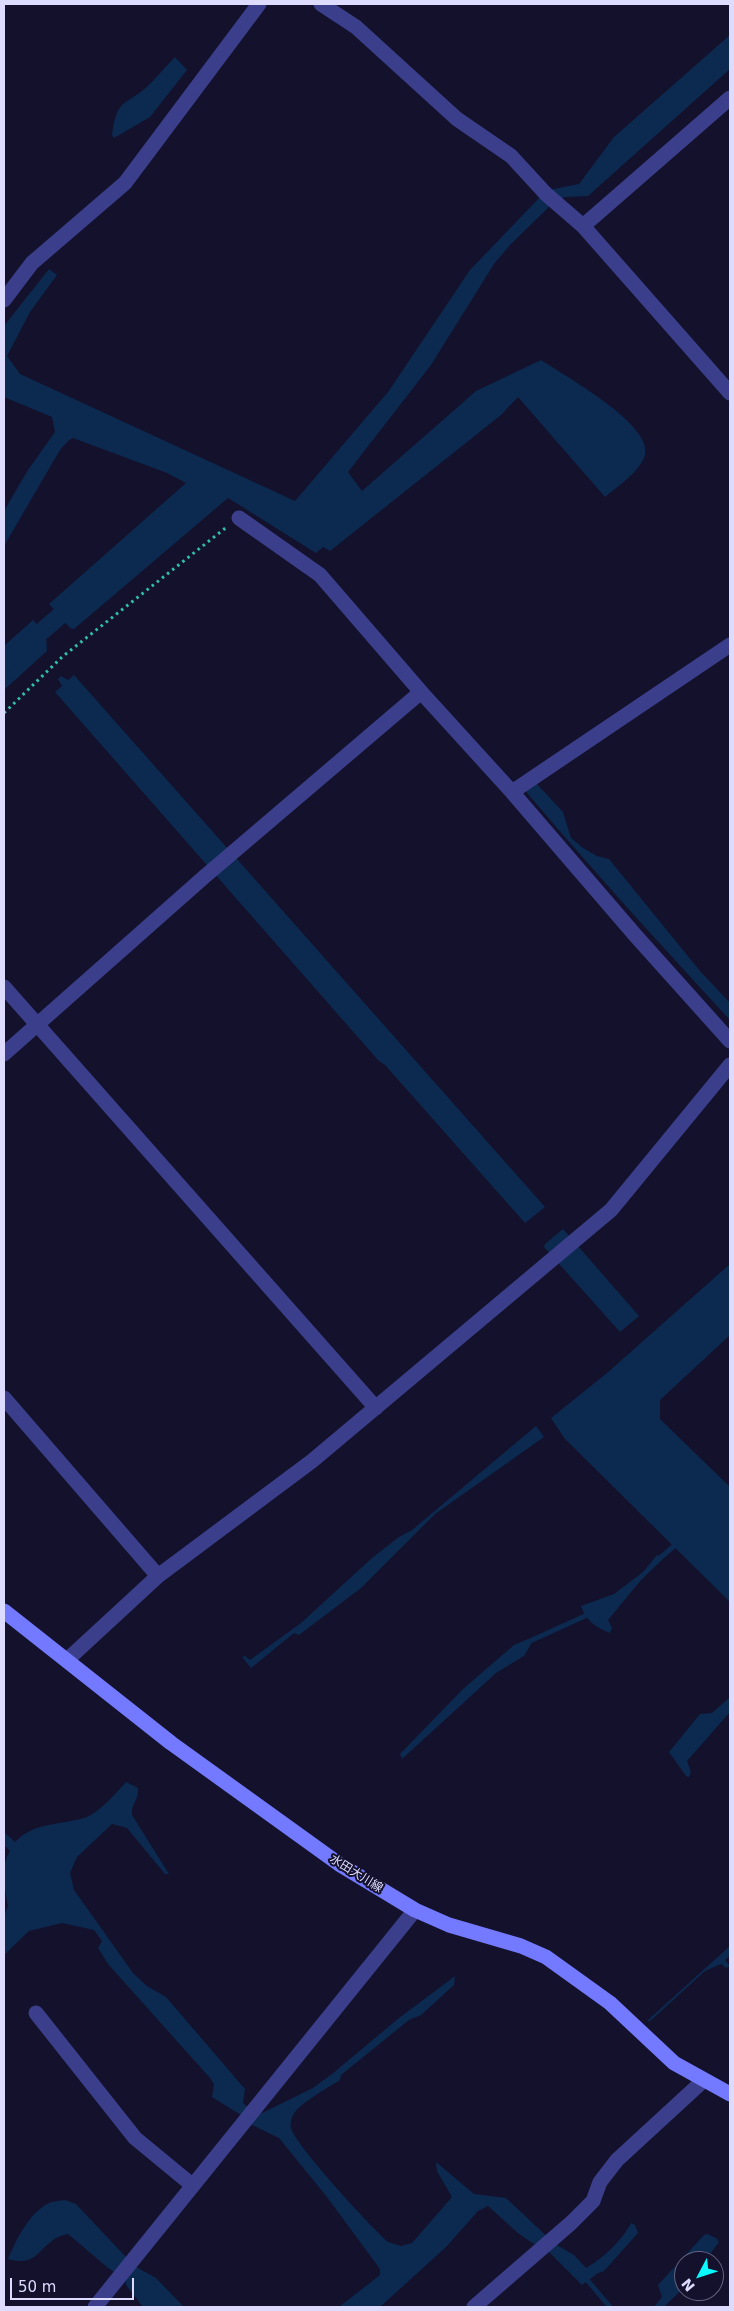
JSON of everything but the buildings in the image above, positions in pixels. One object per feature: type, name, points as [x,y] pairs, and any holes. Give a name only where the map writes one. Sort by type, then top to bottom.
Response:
[{"type":"main road","name":"水田大川線","points":[[4,1611],[171,1743],[338,1864],[415,1910],[449,1925],[522,1946],[546,1957],[610,2003],[674,2063],[730,2094]]},
{"type":"street","points":[[4,300],[32,263],[125,183],[259,4]]},
{"type":"street","points":[[321,4],[356,27],[456,119],[511,156],[546,194],[582,226],[730,393]]},
{"type":"street","points":[[582,226],[730,98]]},
{"type":"street","points":[[239,518],[320,575],[730,1041]]},
{"type":"street","points":[[512,792],[730,644]]},
{"type":"street","points":[[4,1054],[204,877],[421,692]]},
{"type":"street","points":[[4,987],[376,1408]]},
{"type":"street","points":[[67,1660],[158,1576],[312,1462],[611,1210],[730,1065]]},
{"type":"street","points":[[4,1398],[158,1576]]},
{"type":"street","points":[[95,2307],[192,2184],[415,1910]]},
{"type":"street","points":[[36,2013],[134,2138],[192,2184]]},
{"type":"street","points":[[474,2307],[571,2223],[593,2201],[600,2182],[617,2160],[704,2080]]},
{"type":"path","points":[[4,713],[62,657],[239,518]]},
{"type":"water","points":[[730,35],[730,69],[588,196],[564,197],[551,205],[510,245],[494,264],[431,365],[348,472],[362,491],[476,391],[541,360],[586,388],[621,415],[635,429],[644,443],[645,455],[638,467],[605,497],[518,397],[501,415],[330,551],[323,547],[316,553],[228,498],[74,629],[70,628],[49,604],[186,483],[167,473],[73,438],[60,450],[4,546],[4,511],[28,470],[55,432],[52,417],[4,397],[4,326],[49,269],[57,275],[30,312],[7,356],[20,374],[295,501],[388,392],[470,270],[541,196],[549,190],[579,184],[614,137]]},
{"type":"water","points":[[175,57],[187,70],[150,117],[114,138],[112,135],[114,123],[123,104],[149,85]]},
{"type":"water","points":[[33,620],[46,635],[47,651],[4,690],[4,646]]},
{"type":"water","points":[[74,675],[545,1207],[525,1223],[385,1065],[378,1060],[55,692],[62,686],[58,679],[61,676],[68,680]]},
{"type":"water","points":[[535,782],[563,812],[571,838],[597,856],[609,859],[700,971],[730,1003],[730,1020],[527,793],[527,785]]},
{"type":"water","points":[[563,1229],[639,1316],[620,1332],[544,1247]]},
{"type":"water","points":[[730,1264],[730,1335],[660,1400],[660,1419],[730,1487],[730,1602],[565,1439],[551,1418],[607,1373]]},
{"type":"water","points":[[536,1426],[544,1437],[435,1514],[361,1588],[299,1635],[294,1633],[251,1668],[242,1657],[245,1656],[250,1660],[301,1623],[372,1558],[399,1537],[412,1530]]},
{"type":"water","points":[[657,1555],[662,1560],[641,1580],[608,1620],[612,1628],[610,1633],[596,1626],[585,1615],[581,1606],[614,1594],[643,1572]]},
{"type":"water","points":[[528,1639],[531,1644],[524,1656],[496,1673],[402,1759],[400,1754],[463,1689],[514,1645]]},
{"type":"water","points":[[730,1697],[730,1712],[687,1761],[691,1772],[689,1777],[686,1776],[669,1752],[700,1714],[712,1713]]},
{"type":"water","points":[[126,1782],[138,1788],[138,1795],[132,1808],[132,1815],[169,1874],[165,1874],[127,1828],[112,1824],[77,1857],[70,1873],[74,1890],[133,1973],[147,1986],[166,1997],[245,2089],[243,2103],[256,2114],[262,2113],[313,2088],[399,2018],[455,1976],[454,1985],[421,2015],[409,2020],[341,2075],[340,2080],[300,2107],[292,2117],[291,2128],[305,2151],[388,2242],[401,2246],[412,2243],[452,2197],[437,2171],[436,2162],[474,2194],[506,2198],[555,2244],[574,2255],[586,2268],[611,2249],[631,2223],[635,2225],[638,2233],[604,2271],[598,2273],[582,2285],[540,2243],[534,2244],[519,2234],[488,2206],[478,2211],[446,2247],[380,2307],[339,2307],[380,2275],[380,2269],[327,2197],[279,2138],[250,2124],[249,2120],[212,2097],[214,2084],[210,2078],[108,1964],[98,1948],[102,1941],[94,1930],[62,1923],[29,1931],[4,1955],[4,1916],[8,1906],[4,1871],[10,1851],[4,1845],[4,1832],[15,1842],[39,1827],[89,1816],[101,1808]]},
{"type":"water","points":[[730,1946],[730,1956],[725,1960],[730,1966],[726,1968],[721,1964],[705,1971],[649,2022],[648,2020]]},
{"type":"water","points":[[65,2200],[76,2204],[124,2255],[138,2268],[156,2278],[184,2307],[143,2307],[126,2285],[126,2281],[68,2234],[51,2241],[34,2257],[28,2260],[8,2259],[19,2236],[35,2213],[49,2203]]},
{"type":"water","points":[[707,2234],[716,2238],[719,2242],[712,2251],[689,2251]]},
{"type":"water","points":[[674,2268],[674,2297],[664,2307],[654,2307],[662,2297],[658,2285]]},
{"type":"waterway","points":[[4,664],[77,601]]},
{"type":"waterway","points":[[660,1558],[674,1546]]},
{"type":"waterway","points":[[530,1641],[585,1616]]},
{"type":"waterway","points":[[588,2281],[610,2307]]}]
